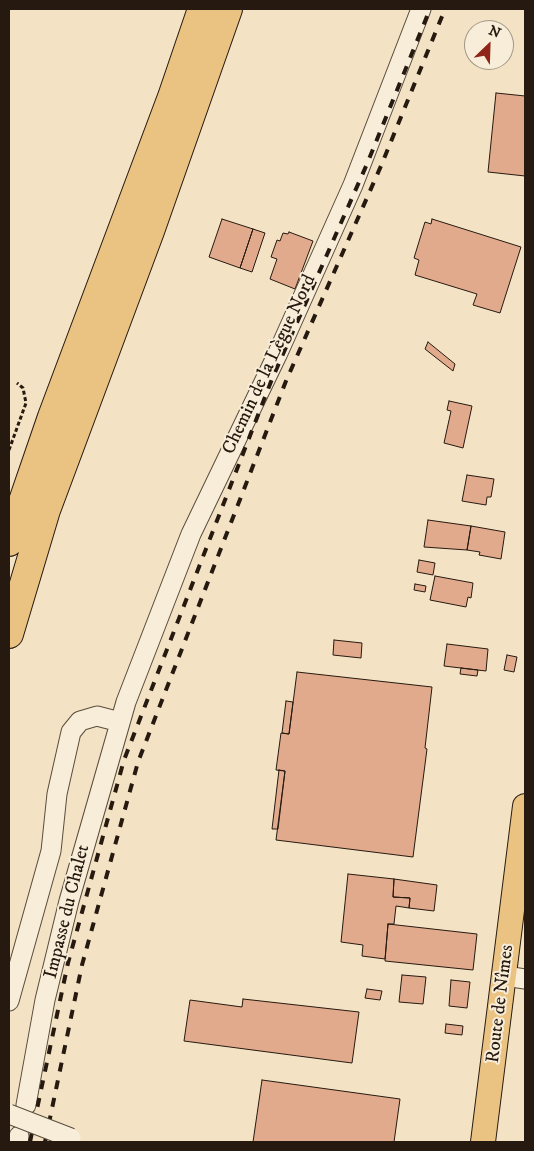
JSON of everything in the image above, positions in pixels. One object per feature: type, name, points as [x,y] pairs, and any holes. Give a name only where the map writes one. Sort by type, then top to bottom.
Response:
[{"type":"highway","points":[[9,542],[52,417],[172,97],[202,9]]},
{"type":"highway","points":[[9,634],[46,510],[150,231],[228,9]]},
{"type":"main road","name":"Route de Nîmes","points":[[483,1142],[515,978],[525,806]]},
{"type":"street","name":"Chemin de la Lègue Nord","points":[[120,722],[191,534],[277,355],[353,185],[421,9]]},
{"type":"street","points":[[9,1002],[51,851],[57,794],[71,732],[80,721],[97,716],[120,722]]},
{"type":"street","name":"Impasse du Chalet","points":[[26,1105],[45,1000],[69,901],[120,722]]},
{"type":"street","points":[[9,1114],[75,1140]]},
{"type":"path","points":[[9,450],[26,403],[23,388],[17,383]]},
{"type":"building","points":[[496,93],[525,96],[525,176],[488,172]]},
{"type":"building","points":[[222,219],[253,229],[240,268],[209,257]]},
{"type":"building","points":[[432,219],[521,247],[500,313],[473,305],[477,294],[415,275],[419,260],[414,258],[425,222],[431,224]]},
{"type":"building","points":[[253,229],[265,233],[252,272],[240,268]]},
{"type":"building","points":[[289,232],[313,241],[295,289],[270,279],[277,259],[271,257],[277,240],[280,241],[283,233],[288,234]]},
{"type":"building","points":[[428,342],[455,364],[453,371],[425,349]]},
{"type":"building","points":[[449,401],[472,406],[463,448],[444,443],[451,411],[447,410]]},
{"type":"building","points":[[467,475],[494,479],[491,497],[487,497],[486,505],[462,501]]},
{"type":"building","points":[[428,520],[471,526],[467,550],[424,547]]},
{"type":"building","points":[[471,526],[505,532],[501,559],[479,555],[480,552],[467,550]]},
{"type":"building","points":[[419,560],[435,563],[433,575],[417,572]]},
{"type":"building","points":[[435,576],[473,583],[471,598],[468,597],[466,607],[430,600]]},
{"type":"building","points":[[415,584],[426,586],[425,592],[414,590]]},
{"type":"building","points":[[334,640],[362,643],[361,658],[333,655]]},
{"type":"building","points":[[447,644],[488,649],[486,671],[444,666]]},
{"type":"building","points":[[507,655],[517,657],[514,672],[504,670]]},
{"type":"building","points":[[461,668],[478,670],[477,676],[460,674]]},
{"type":"building","points":[[297,672],[432,687],[425,748],[427,749],[413,857],[276,840],[285,771],[276,770],[281,733],[289,734]]},
{"type":"building","points":[[286,701],[293,702],[289,734],[282,733]]},
{"type":"building","points":[[279,770],[285,771],[278,829],[272,829]]},
{"type":"building","points":[[348,874],[394,879],[393,897],[410,898],[409,908],[396,906],[394,924],[388,924],[385,959],[362,956],[363,945],[341,942]]},
{"type":"building","points":[[394,879],[437,885],[434,911],[409,908],[410,898],[393,897]]},
{"type":"building","points":[[388,924],[477,934],[473,970],[385,961]]},
{"type":"building","points":[[402,975],[426,977],[423,1004],[399,1002]]},
{"type":"building","points":[[451,980],[470,982],[467,1008],[449,1006]]},
{"type":"building","points":[[367,989],[382,991],[380,1000],[365,998]]},
{"type":"building","points":[[243,999],[359,1012],[352,1063],[184,1041],[190,1000],[242,1007]]},
{"type":"building","points":[[446,1024],[463,1026],[462,1035],[445,1033]]},
{"type":"building","points":[[262,1080],[400,1099],[394,1142],[253,1142]]},
{"type":"railway","points":[[30,1142],[68,963],[124,760],[272,379],[367,164],[430,9]]},
{"type":"railway","points":[[45,1142],[82,965],[138,762],[286,381],[381,166],[445,9]]}]
